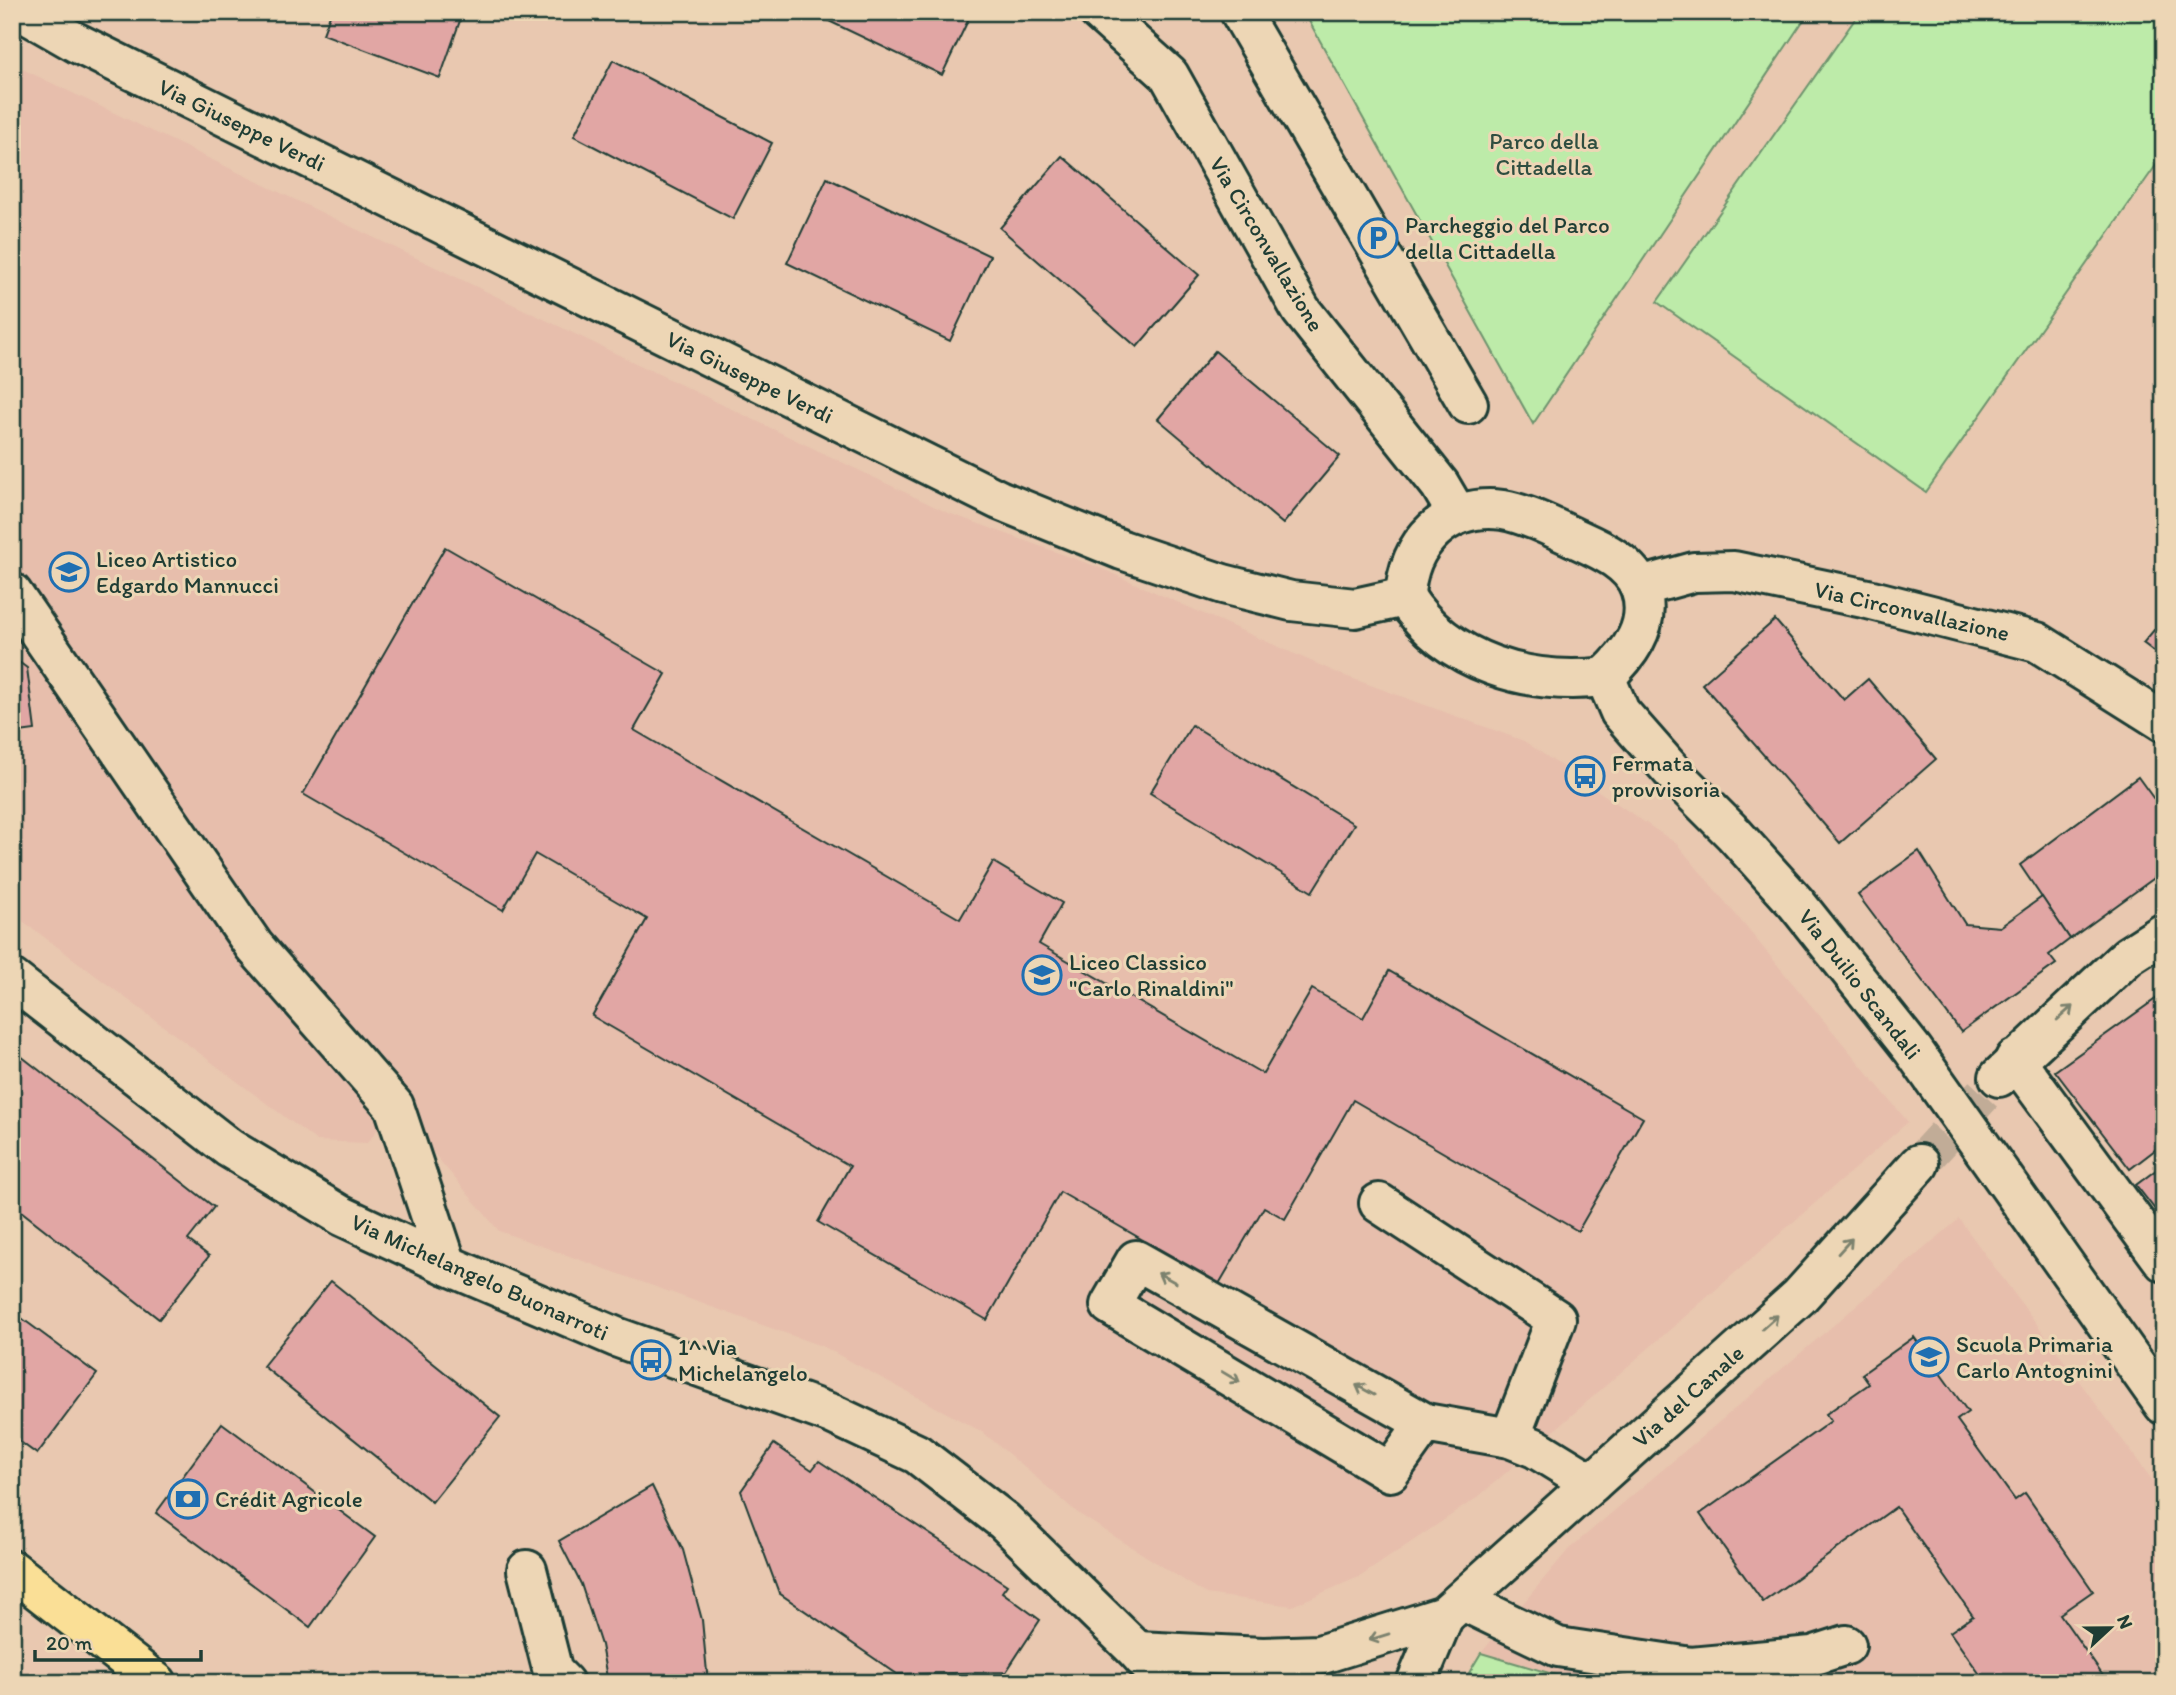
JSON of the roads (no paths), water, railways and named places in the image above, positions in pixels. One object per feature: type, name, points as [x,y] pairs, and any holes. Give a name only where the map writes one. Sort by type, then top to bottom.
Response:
[{"type":"main road","points":[[12,1570],[157,1683]]},
{"type":"street","name":"Via Giuseppe Verdi","points":[[23,12],[77,43],[999,499],[1122,550],[1223,584],[1291,601],[1355,608],[1405,597]]},
{"type":"street","name":"Via Circonvallazione","points":[[1098,12],[1169,75],[1301,310],[1440,485],[1457,514]]},
{"type":"street","points":[[1240,12],[1468,404]]},
{"type":"street","points":[[1476,509],[1504,510],[1597,548],[1625,566],[1640,587],[1644,612],[1638,639],[1624,659],[1605,677],[1569,681],[1530,678],[1490,666],[1443,637],[1415,613],[1405,597],[1405,581],[1422,540],[1440,522],[1457,514],[1476,509]]},
{"type":"street","name":"Via Circonvallazione","points":[[1640,587],[1694,572],[1734,571],[1868,599],[2037,642],[2164,722]]},
{"type":"street","points":[[12,593],[254,946],[394,1106],[447,1265]]},
{"type":"street","name":"Via Duilio Scandali","points":[[1605,677],[1620,712],[1678,778],[1796,902],[1913,1050],[2164,1405]]},
{"type":"street","points":[[2164,933],[2128,956],[2007,1068],[2164,1262]]},
{"type":"street","name":"Via Michelangelo Buonarroti","points":[[12,979],[229,1148],[342,1216],[447,1265],[616,1337],[832,1415],[917,1454],[1004,1521],[1137,1651],[1165,1683]]},
{"type":"street","name":"Via del Canale","points":[[1416,1683],[1453,1609],[1799,1297],[1919,1164]]},
{"type":"street","points":[[1379,1203],[1556,1319],[1510,1438]]},
{"type":"street","points":[[1425,1423],[1391,1472],[1110,1305],[1136,1260],[1425,1423],[1510,1438],[1535,1448],[1592,1483]]},
{"type":"street","points":[[527,1570],[553,1672],[564,1683]]},
{"type":"street","points":[[1453,1609],[1558,1647],[1692,1667],[1812,1656],[1846,1645]]},
{"type":"street","name":"Via del Canale","points":[[1137,1651],[1263,1657],[1319,1655],[1453,1609]]},
{"type":"tunnel","points":[[1919,1164],[1999,1077]]},
{"type":"place","name":"Parcheggio del Parco della Cittadella","points":[[1378,238]]},
{"type":"place","name":"Liceo Artistico Edgardo Mannucci","points":[[69,572]]},
{"type":"place","name":"Fermata provvisoria","points":[[1585,776]]},
{"type":"place","name":"Liceo Classico \"Carlo Rinaldini\"","points":[[1042,975]]},
{"type":"place","name":"Scuola Primaria Carlo Antognini","points":[[1929,1357]]},
{"type":"place","name":"1^ Via Michelangelo","points":[[651,1360]]},
{"type":"place","name":"Crédit Agricole","points":[[188,1499]]},
{"type":"park label","name":"Parco della Cittadella","points":[[1544,154]]}]
